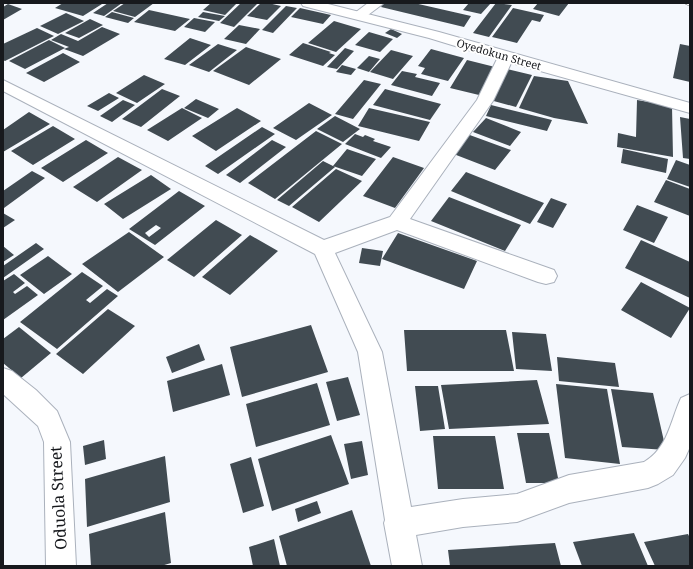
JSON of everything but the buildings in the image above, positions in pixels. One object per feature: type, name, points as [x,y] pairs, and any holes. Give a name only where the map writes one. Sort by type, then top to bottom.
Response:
[{"type":"street","name":"Oyedokun Street","points":[[308,3],[359,14],[506,57],[690,108]]},
{"type":"street","points":[[359,14],[377,3]]},
{"type":"street","points":[[323,249],[397,222],[485,101],[506,57]]},
{"type":"street","points":[[3,85],[323,249],[370,352],[398,523],[407,566]]},
{"type":"street","points":[[397,222],[546,276]]},
{"type":"street","name":"Oduola Street","points":[[3,379],[27,398],[48,419],[57,442],[61,566]]},
{"type":"street","points":[[398,523],[463,513],[517,508],[569,489],[648,474],[663,466],[676,449],[690,406]]},
{"type":"railway","points":[[686,3],[690,5]]}]
